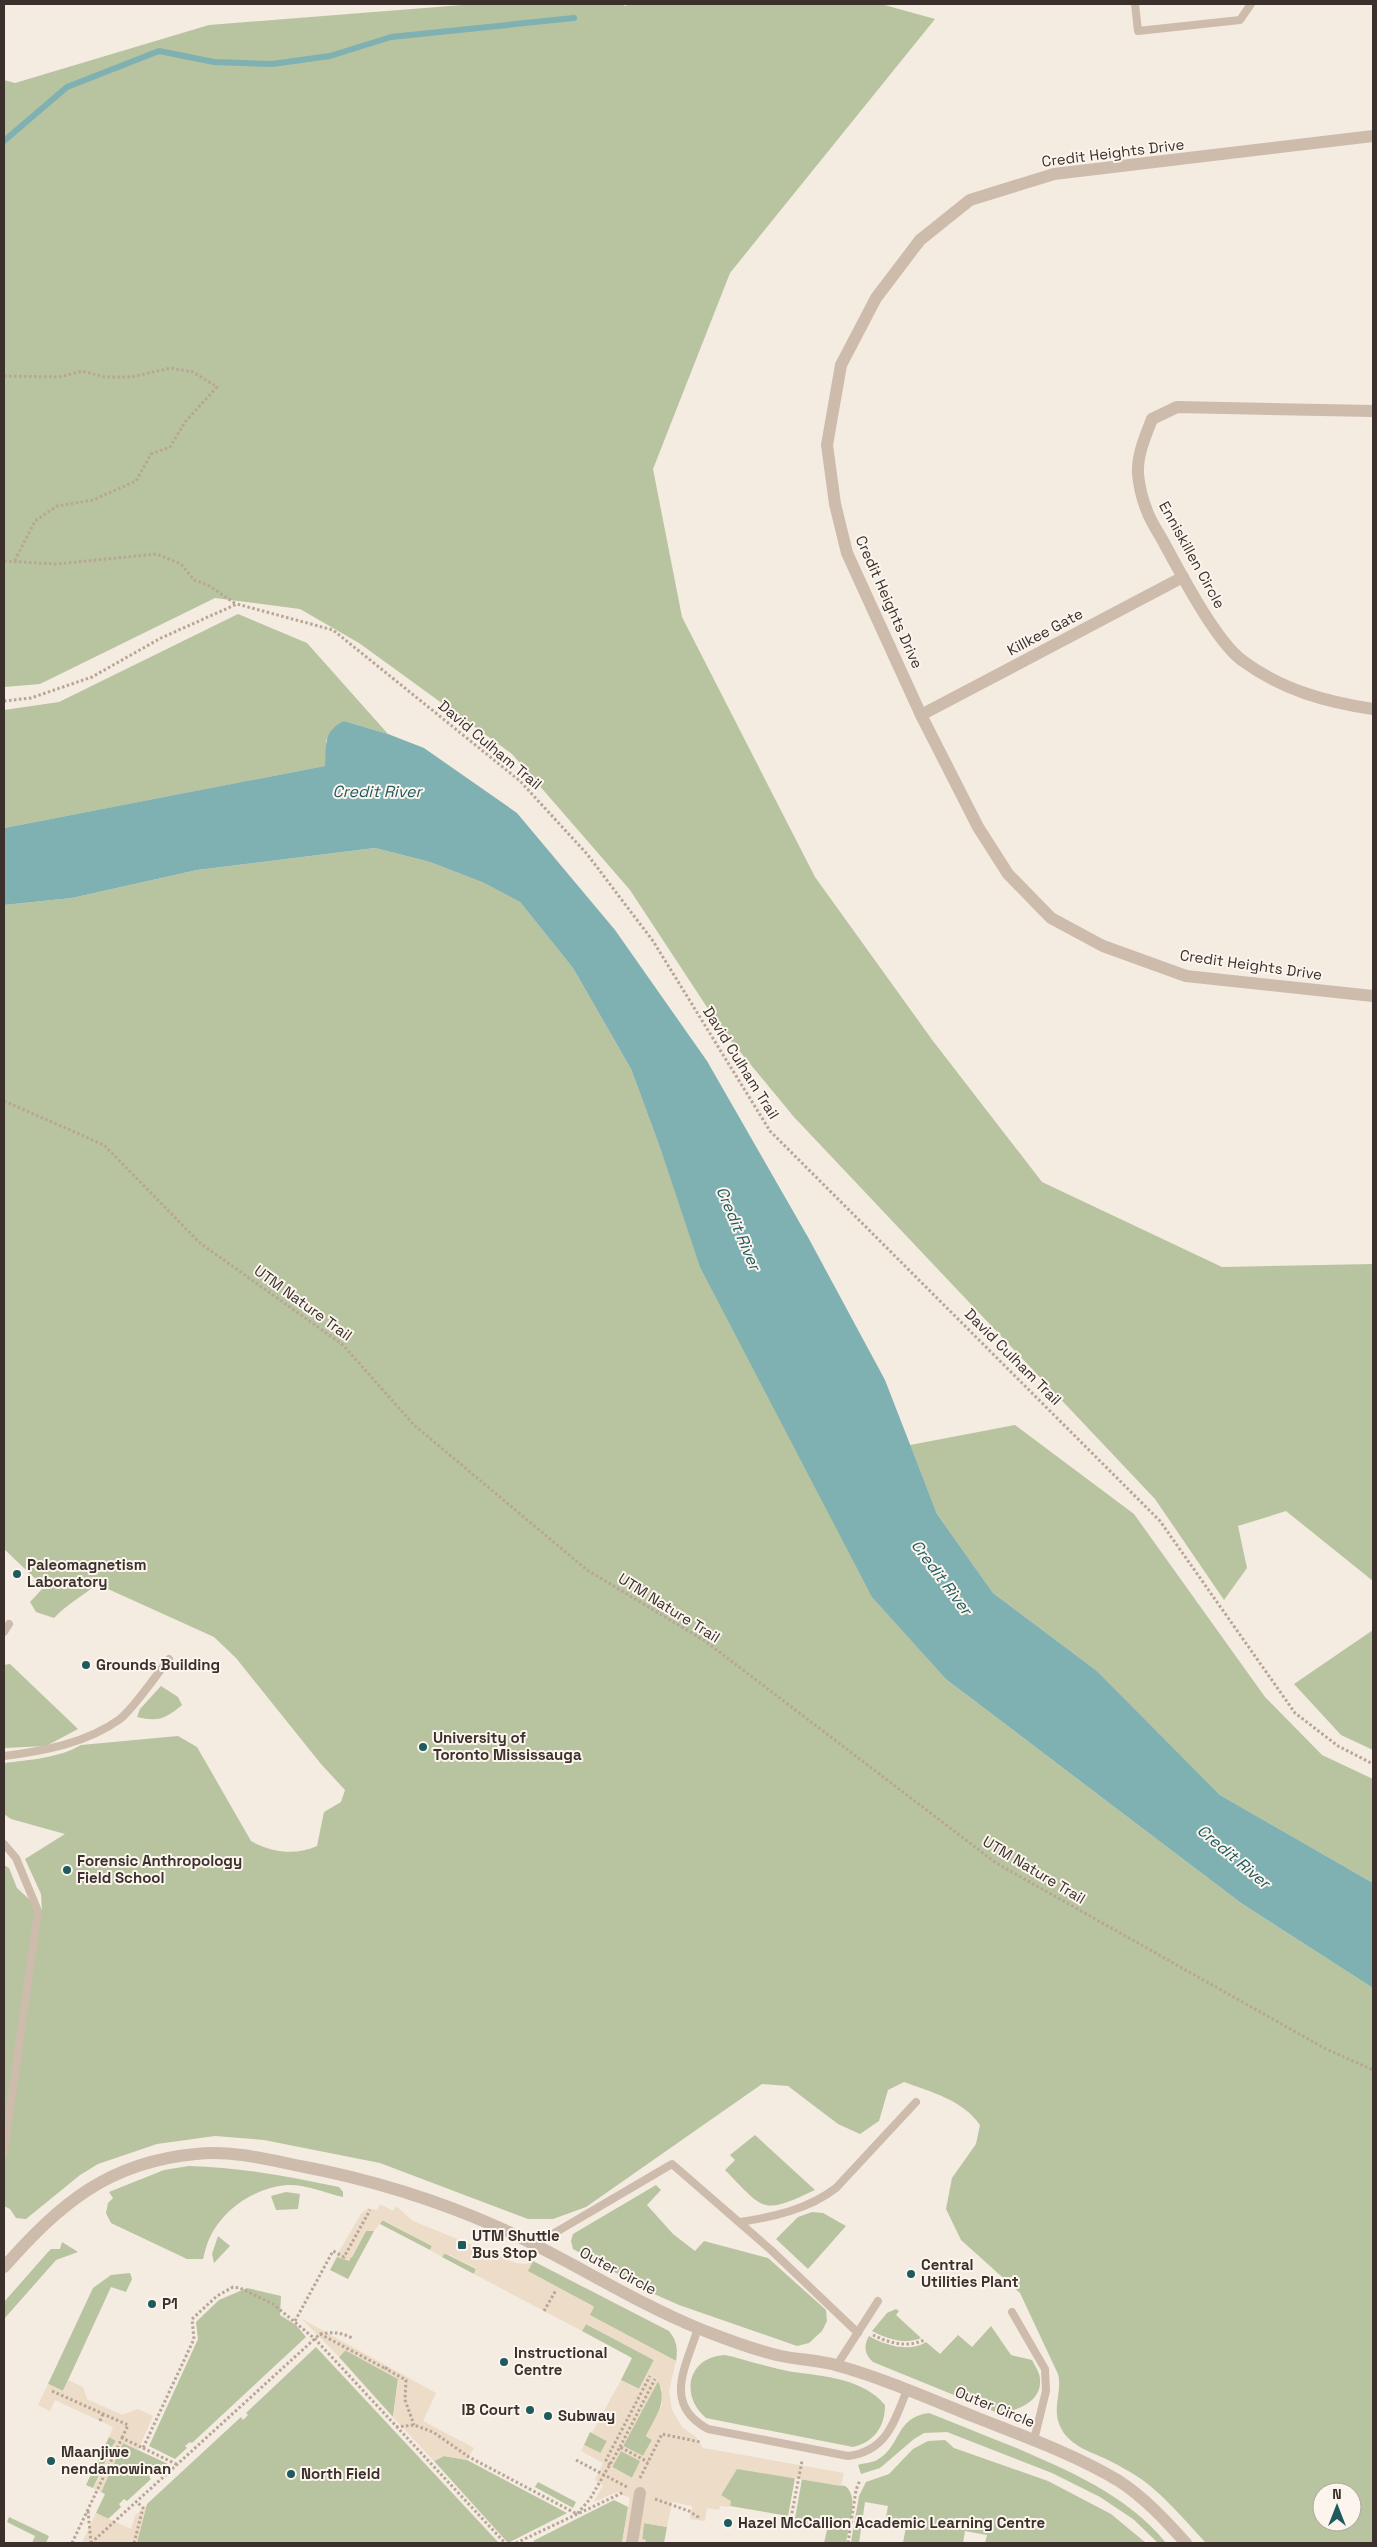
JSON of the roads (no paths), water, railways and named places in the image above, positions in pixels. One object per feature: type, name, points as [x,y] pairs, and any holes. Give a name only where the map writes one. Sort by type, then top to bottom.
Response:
[{"type":"street","name":"Credit Heights Drive","points":[[1373,136],[1054,174],[970,200],[920,240],[876,298],[841,365],[827,445],[835,504],[847,553],[921,715],[983,835],[1008,874],[1051,918],[1103,946],[1186,976],[1373,996]]},
{"type":"street","name":"Enniskillen Circle","points":[[1373,411],[1176,407],[1152,419],[1142,444],[1138,474],[1147,512],[1183,577],[1225,643],[1241,660],[1274,681],[1311,697],[1338,704],[1373,709]]},
{"type":"street","name":"Killkee Gate","points":[[921,715],[1183,577]]},
{"type":"street","name":"Outer Circle","points":[[4,2267],[36,2230],[62,2207],[94,2184],[128,2168],[165,2158],[198,2153],[261,2158],[367,2181],[473,2217],[534,2244],[645,2305],[698,2328],[776,2355],[837,2365],[907,2390],[1034,2440],[1119,2482],[1153,2507],[1186,2543]]},
{"type":"street","points":[[632,2543],[640,2493]]},
{"type":"lane","points":[[1135,4],[1138,31],[1240,20],[1251,4]]},
{"type":"lane","points":[[4,1632],[9,1624]]},
{"type":"lane","points":[[4,1756],[50,1750],[86,1736],[121,1718],[169,1659]]},
{"type":"lane","points":[[4,2152],[38,1911],[16,1858],[5,1847]]},
{"type":"lane","points":[[740,2222],[776,2216],[823,2198],[836,2188],[916,2102]]},
{"type":"lane","points":[[534,2244],[672,2164],[740,2222],[860,2330]]},
{"type":"lane","points":[[837,2365],[878,2302]]},
{"type":"lane","points":[[1012,2312],[1045,2369],[1046,2391],[1034,2440]]},
{"type":"lane","points":[[698,2328],[680,2386],[683,2407],[693,2422],[708,2429],[848,2456],[861,2454],[877,2446],[885,2437],[894,2423],[907,2390]]},
{"type":"water","name":"Credit River","points":[[344,721],[388,734],[424,748],[517,813],[615,930],[707,1061],[809,1239],[885,1380],[937,1514],[993,1593],[1097,1671],[1220,1795],[1373,1883],[1373,1988],[1241,1903],[947,1680],[872,1597],[700,1267],[662,1153],[631,1069],[573,968],[520,902],[484,883],[430,862],[375,848],[197,870],[72,898],[4,905],[4,828],[325,766],[326,745],[329,735],[337,725]]},
{"type":"waterway","points":[[4,141],[67,87],[159,51],[214,62],[272,64],[330,56],[391,37],[574,18]]},
{"type":"place","name":"Paleomagnetism Laboratory","points":[[17,1574]]},
{"type":"place","name":"Grounds Building","points":[[86,1665]]},
{"type":"place","name":"University of Toronto Mississauga","points":[[423,1747]]},
{"type":"place","name":"Forensic Anthropology Field School","points":[[67,1870]]},
{"type":"place","name":"UTM Shuttle Bus Stop","points":[[462,2245]]},
{"type":"place","name":"Central Utilities Plant","points":[[911,2274]]},
{"type":"place","name":"P1","points":[[152,2304]]},
{"type":"place","name":"Instructional Centre","points":[[504,2362]]},
{"type":"place","name":"IB Court","points":[[530,2410]]},
{"type":"place","name":"Subway","points":[[548,2416]]},
{"type":"place","name":"Maanjiwe nendamowinan","points":[[51,2461]]},
{"type":"place","name":"North Field","points":[[291,2474]]},
{"type":"place","name":"Hazel McCallion Academic Learning Centre","points":[[728,2523]]}]
